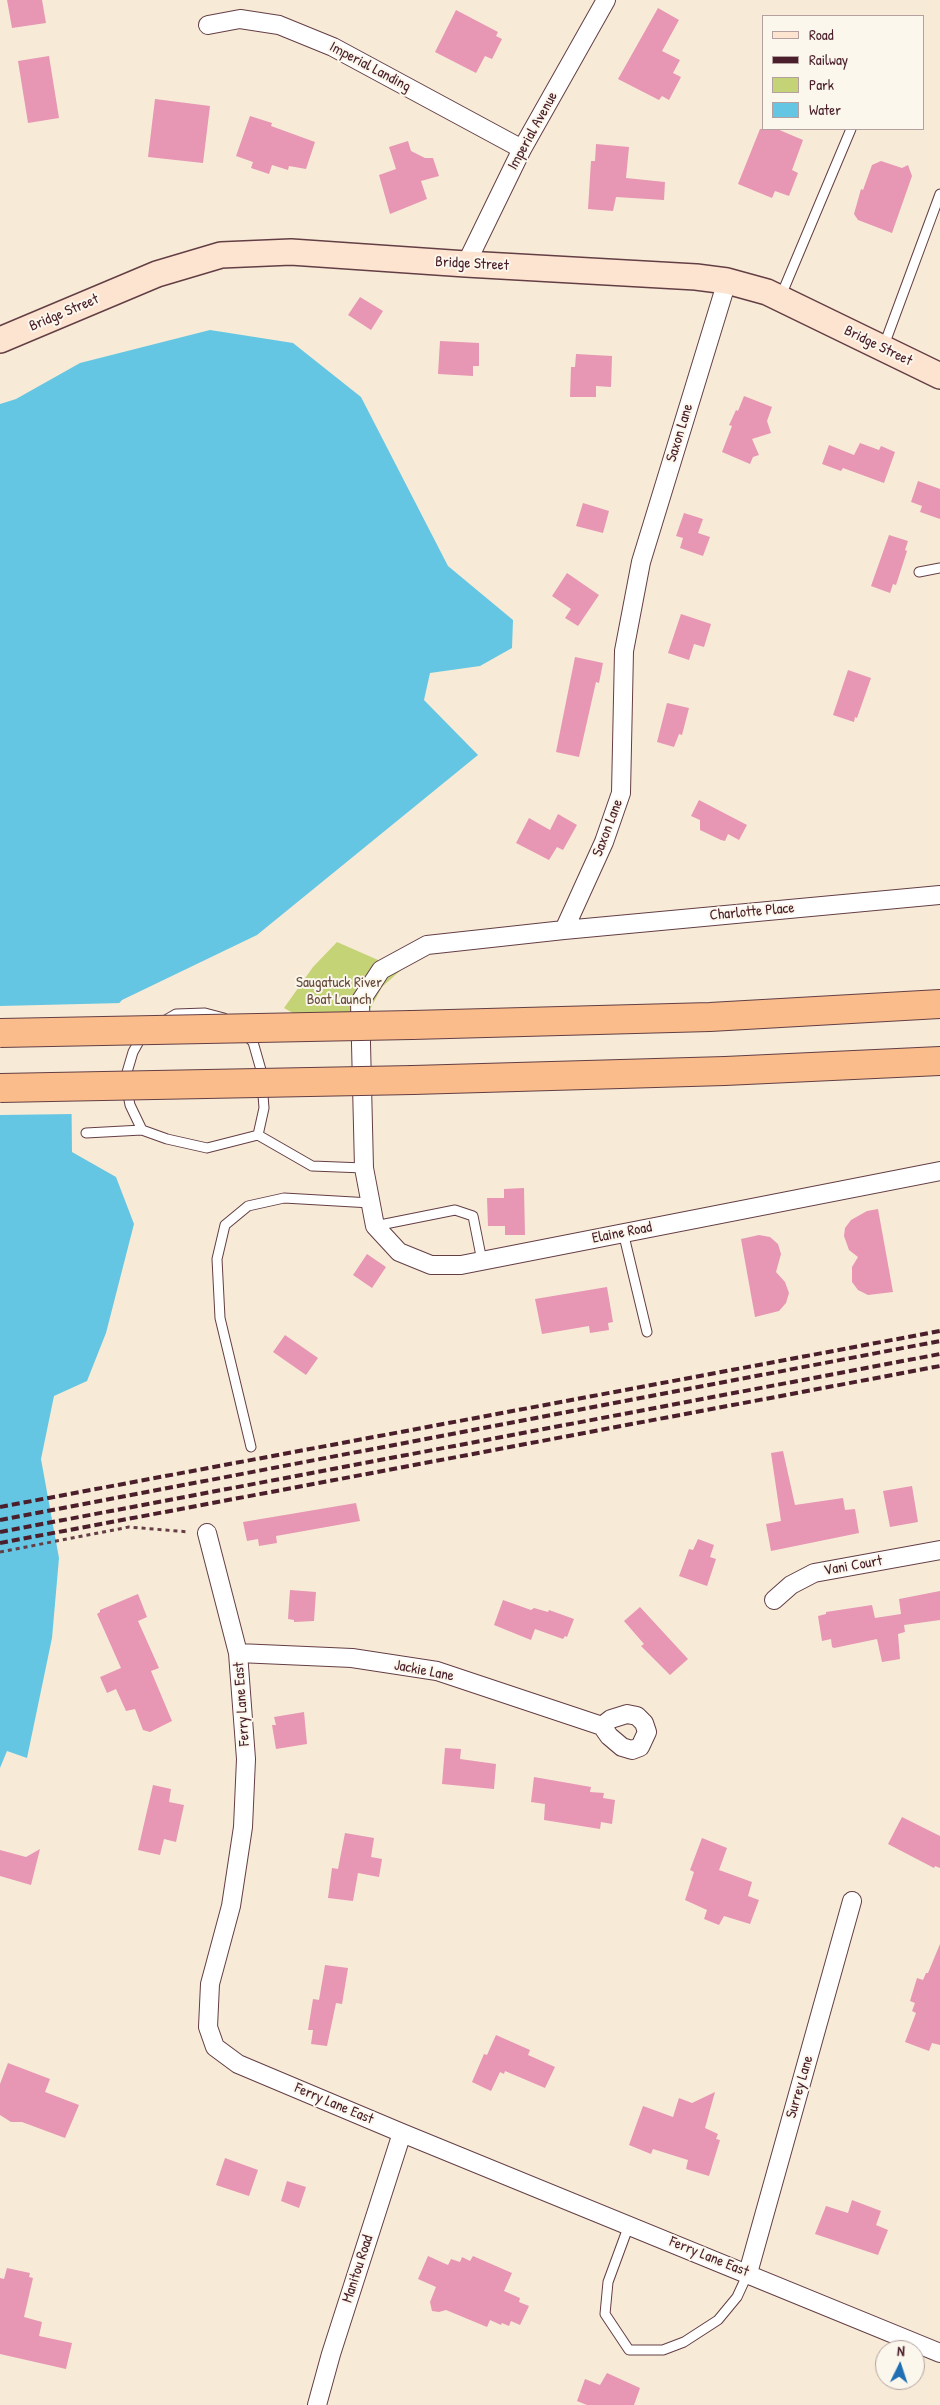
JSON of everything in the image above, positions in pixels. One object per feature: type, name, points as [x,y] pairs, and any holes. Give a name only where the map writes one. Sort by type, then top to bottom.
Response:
[{"type":"highway","points":[[0,1033],[710,1017],[940,1004]]},
{"type":"highway","points":[[0,1088],[413,1080],[725,1071],[940,1061]]},
{"type":"main road","name":"Bridge Street","points":[[0,340],[157,274],[220,255],[291,252],[466,264],[696,276],[727,281],[767,292],[940,376]]},
{"type":"street","name":"Imperial Avenue","points":[[466,264],[522,149],[606,0]]},
{"type":"street","name":"Imperial Landing","points":[[208,25],[240,19],[279,25],[333,47],[522,149]]},
{"type":"street","name":"Saxon Lane","points":[[564,930],[604,842],[622,793],[624,651],[641,562],[727,281]]},
{"type":"street","name":"Charlotte Place","points":[[564,930],[940,895]]},
{"type":"street","points":[[375,1226],[364,1168],[360,1002],[381,970],[427,945],[564,930]]},
{"type":"street","name":"Elaine Road","points":[[375,1226],[399,1252],[431,1265],[461,1265],[940,1171]]},
{"type":"street","name":"Ferry Lane East","points":[[207,1533],[238,1653],[246,1759],[242,1827],[231,1906],[210,1984],[208,2027],[215,2047],[238,2064],[940,2353]]},
{"type":"street","name":"Vani Court","points":[[774,1600],[791,1585],[814,1573],[940,1550]]},
{"type":"street","name":"Jackie Lane","points":[[238,1653],[352,1658],[437,1671],[602,1726]]},
{"type":"street","name":"Surrey Lane","points":[[748,2273],[852,1901]]},
{"type":"street","name":"Manitou Road","points":[[317,2405],[331,2354],[402,2133]]},
{"type":"lane","points":[[780,298],[851,130]]},
{"type":"lane","points":[[882,348],[940,194]]},
{"type":"lane","points":[[919,572],[940,568]]},
{"type":"lane","points":[[142,1130],[130,1105],[125,1079],[133,1052],[145,1030],[176,1014],[205,1014],[231,1020],[253,1042],[261,1070],[264,1108],[258,1135]]},
{"type":"lane","points":[[86,1133],[142,1130],[167,1139],[207,1148],[258,1135],[312,1166],[364,1168]]},
{"type":"lane","points":[[251,1447],[220,1318],[217,1259],[225,1225],[248,1206],[284,1198],[371,1203]]},
{"type":"lane","points":[[375,1226],[454,1210],[473,1216],[482,1261]]},
{"type":"lane","points":[[623,1232],[647,1332]]},
{"type":"lane","points":[[629,2225],[608,2282],[605,2314],[630,2350],[664,2350],[684,2342],[718,2320],[737,2297],[748,2273]]},
{"type":"path","points":[[0,1552],[129,1528],[207,1533]]},
{"type":"green space","name":"Saugatuck River Boat Launch","points":[[337,942],[401,970],[382,987],[362,1024],[302,1018],[284,1008],[313,967]]},
{"type":"water","points":[[210,330],[293,343],[361,397],[448,566],[513,620],[512,648],[480,666],[430,673],[424,700],[478,755],[257,935],[122,1000],[71,1057],[72,1152],[116,1177],[134,1224],[106,1333],[87,1381],[54,1396],[41,1459],[59,1558],[52,1638],[27,1758],[7,1751],[0,1768],[0,404],[16,399],[80,363]]},
{"type":"pier","points":[[122,1003],[74,1058],[74,1114],[0,1115],[0,1006]]},
{"type":"building","points":[[7,0],[42,0],[46,23],[12,28]]},
{"type":"building","points":[[658,8],[679,20],[662,51],[680,60],[673,73],[681,77],[669,100],[662,96],[659,100],[618,79]]},
{"type":"building","points":[[456,10],[498,32],[496,36],[502,39],[492,59],[485,56],[476,73],[435,52]]},
{"type":"building","points":[[49,56],[59,118],[28,123],[18,61]]},
{"type":"building","points":[[155,99],[210,106],[203,163],[148,157]]},
{"type":"building","points":[[250,116],[272,123],[271,126],[315,142],[306,169],[289,166],[288,170],[272,165],[269,174],[251,168],[253,162],[236,156]]},
{"type":"building","points":[[760,129],[779,130],[803,140],[792,170],[798,173],[789,196],[775,191],[772,198],[738,184]]},
{"type":"building","points":[[408,141],[411,151],[425,158],[433,158],[439,176],[421,181],[427,199],[390,214],[379,175],[396,169],[389,147]]},
{"type":"building","points":[[596,144],[629,147],[626,178],[665,182],[664,200],[616,197],[613,211],[588,209],[591,161],[595,161]]},
{"type":"building","points":[[881,161],[902,168],[908,165],[912,176],[892,233],[858,220],[854,214],[861,189],[863,190],[872,165]]},
{"type":"building","points":[[360,297],[383,311],[371,330],[348,315]]},
{"type":"building","points":[[440,341],[479,343],[479,366],[473,366],[473,376],[438,374]]},
{"type":"building","points":[[576,354],[612,356],[611,387],[596,386],[596,397],[570,397],[571,367],[575,367]]},
{"type":"building","points":[[744,396],[772,407],[767,421],[771,433],[752,439],[759,455],[753,457],[750,464],[722,452],[732,426],[729,425],[736,410],[738,411]]},
{"type":"building","points":[[860,443],[879,450],[881,446],[895,452],[884,483],[843,468],[841,471],[822,464],[829,445],[854,455]]},
{"type":"building","points":[[918,481],[940,489],[940,519],[920,512],[922,506],[911,502]]},
{"type":"building","points":[[583,503],[609,511],[603,533],[576,526]]},
{"type":"building","points":[[684,513],[703,519],[698,533],[710,537],[703,556],[680,548],[683,538],[676,536]]},
{"type":"building","points":[[889,535],[908,541],[905,550],[907,551],[896,585],[893,584],[890,593],[871,586]]},
{"type":"building","points":[[567,573],[599,595],[578,626],[565,618],[571,609],[552,596]]},
{"type":"building","points":[[681,614],[711,624],[704,647],[694,644],[689,660],[668,653]]},
{"type":"building","points":[[575,657],[603,663],[599,683],[596,682],[579,757],[556,752]]},
{"type":"building","points":[[848,670],[871,678],[854,722],[833,715]]},
{"type":"building","points":[[667,703],[689,708],[682,735],[679,734],[674,747],[657,742]]},
{"type":"building","points":[[699,800],[747,825],[739,840],[728,834],[725,841],[721,840],[700,830],[700,820],[691,816]]},
{"type":"building","points":[[558,814],[577,825],[563,850],[557,847],[549,860],[516,843],[529,818],[550,830]]},
{"type":"building","points":[[524,1188],[525,1235],[505,1235],[505,1226],[488,1226],[487,1198],[504,1198],[504,1189]]},
{"type":"building","points":[[878,1209],[893,1292],[868,1295],[858,1290],[852,1282],[852,1267],[858,1257],[849,1250],[844,1236],[845,1228],[851,1220],[867,1211]]},
{"type":"building","points":[[759,1235],[770,1237],[778,1244],[781,1254],[776,1272],[785,1282],[789,1293],[786,1303],[779,1311],[755,1317],[741,1239]]},
{"type":"building","points":[[367,1254],[386,1267],[372,1288],[353,1275]]},
{"type":"building","points":[[607,1287],[613,1322],[608,1323],[609,1330],[590,1333],[589,1326],[542,1334],[535,1299]]},
{"type":"building","points":[[285,1335],[318,1358],[306,1375],[273,1352]]},
{"type":"building","points":[[783,1451],[795,1505],[843,1498],[845,1510],[855,1509],[859,1533],[771,1551],[766,1524],[781,1521],[771,1453]]},
{"type":"building","points":[[912,1486],[918,1522],[890,1527],[883,1491]]},
{"type":"building","points":[[356,1503],[360,1521],[276,1536],[277,1543],[259,1546],[258,1539],[247,1541],[243,1522]]},
{"type":"building","points":[[698,1539],[714,1545],[710,1557],[716,1559],[707,1586],[679,1576],[689,1549],[693,1550]]},
{"type":"building","points":[[290,1590],[316,1592],[314,1621],[294,1622],[294,1620],[288,1619]]},
{"type":"building","points":[[940,1591],[940,1620],[904,1625],[905,1632],[898,1634],[900,1659],[882,1662],[877,1639],[834,1648],[832,1647],[831,1639],[822,1641],[818,1616],[826,1614],[826,1612],[872,1605],[875,1618],[901,1614],[899,1599]]},
{"type":"building","points":[[138,1594],[147,1617],[138,1621],[159,1668],[151,1671],[172,1721],[150,1732],[143,1730],[135,1709],[126,1711],[116,1689],[107,1693],[100,1677],[121,1668],[97,1614],[100,1610]]},
{"type":"building","points":[[503,1600],[531,1610],[534,1608],[548,1612],[549,1610],[574,1619],[567,1637],[565,1636],[563,1639],[535,1629],[531,1640],[494,1625]]},
{"type":"building","points":[[640,1607],[688,1659],[670,1675],[641,1646],[644,1644],[624,1621]]},
{"type":"building","points":[[304,1712],[307,1744],[276,1749],[272,1725],[276,1725],[274,1717]]},
{"type":"building","points":[[445,1748],[461,1749],[460,1759],[496,1764],[494,1789],[442,1784]]},
{"type":"building","points":[[534,1777],[591,1787],[590,1792],[604,1793],[603,1798],[615,1800],[612,1824],[601,1822],[600,1829],[544,1820],[545,1804],[531,1802]]},
{"type":"building","points":[[153,1785],[171,1789],[169,1802],[184,1805],[176,1842],[164,1839],[160,1855],[138,1850]]},
{"type":"building","points":[[902,1817],[940,1836],[940,1868],[935,1866],[934,1868],[888,1844]]},
{"type":"building","points":[[345,1833],[374,1838],[371,1857],[382,1859],[379,1877],[358,1873],[353,1901],[328,1898],[332,1868],[338,1869]]},
{"type":"building","points":[[702,1838],[727,1848],[719,1870],[752,1882],[748,1896],[759,1900],[750,1924],[724,1916],[719,1925],[704,1919],[707,1910],[685,1900],[694,1872],[690,1870]]},
{"type":"building","points":[[40,1849],[31,1885],[0,1876],[0,1850],[26,1857]]},
{"type":"building","points":[[940,1944],[940,2045],[932,2043],[929,2051],[905,2042],[916,2013],[912,2011],[915,2003],[910,2001],[917,1978],[923,1980],[926,1973],[928,1973]]},
{"type":"building","points":[[325,1965],[348,1968],[342,2004],[336,2003],[327,2046],[311,2044],[313,2030],[308,2030],[313,1999],[319,2000]]},
{"type":"building","points":[[496,2035],[530,2050],[528,2055],[555,2067],[545,2088],[505,2071],[504,2074],[500,2072],[491,2091],[472,2082],[484,2054],[487,2055]]},
{"type":"building","points":[[8,2063],[50,2079],[45,2092],[79,2105],[65,2138],[22,2122],[11,2122],[0,2115],[0,2084]]},
{"type":"building","points":[[715,2092],[705,2128],[718,2134],[716,2139],[720,2140],[709,2176],[686,2169],[688,2160],[653,2149],[651,2154],[629,2145],[643,2106],[673,2117],[679,2098],[692,2103]]},
{"type":"building","points":[[225,2158],[258,2170],[249,2196],[216,2185]]},
{"type":"building","points":[[287,2181],[306,2187],[299,2208],[281,2201]]},
{"type":"building","points":[[852,2200],[881,2211],[876,2225],[888,2230],[878,2255],[815,2234],[826,2206],[848,2213]]},
{"type":"building","points":[[428,2256],[448,2265],[451,2259],[460,2262],[462,2257],[470,2261],[473,2256],[512,2273],[504,2291],[520,2298],[519,2302],[529,2306],[520,2325],[511,2321],[509,2326],[502,2323],[501,2325],[490,2320],[487,2327],[446,2310],[432,2311],[430,2302],[436,2287],[418,2279]]},
{"type":"building","points":[[7,2268],[30,2273],[29,2277],[33,2278],[24,2317],[42,2322],[39,2336],[72,2343],[66,2369],[0,2354],[0,2278],[4,2279]]},
{"type":"building","points":[[607,2373],[640,2388],[634,2405],[587,2405],[577,2401],[585,2379],[600,2385]]},
{"type":"railway","points":[[0,1507],[940,1331]]},
{"type":"railway","points":[[0,1520],[940,1341]]},
{"type":"railway","points":[[0,1532],[940,1354]]},
{"type":"railway","points":[[0,1543],[940,1366]]}]
